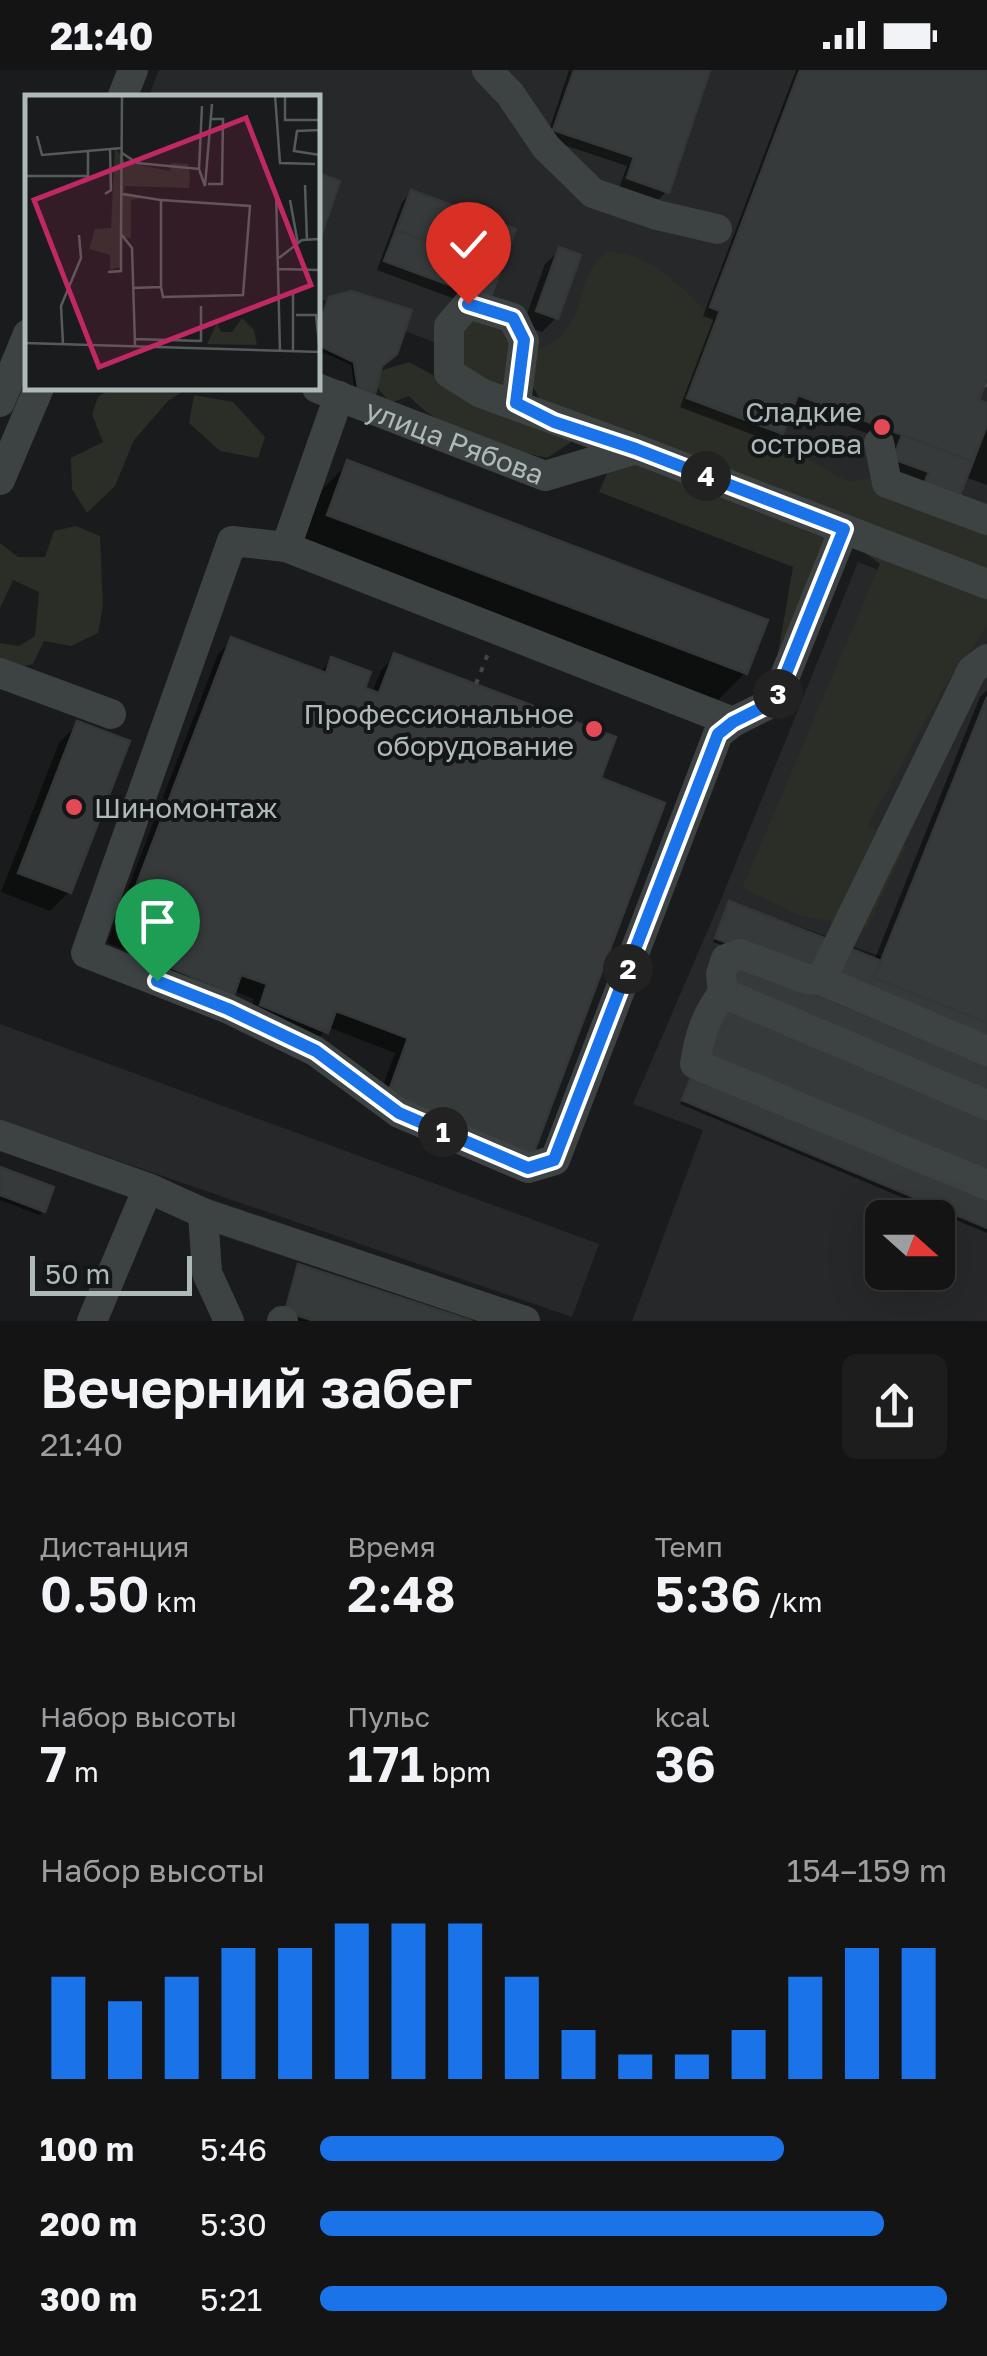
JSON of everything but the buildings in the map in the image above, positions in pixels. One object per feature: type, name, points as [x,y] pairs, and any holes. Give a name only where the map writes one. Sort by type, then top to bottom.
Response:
[{"type":"street","points":[[123,95],[133,70]]},
{"type":"street","points":[[488,70],[546,146],[593,193],[657,216],[716,230]]},
{"type":"street","points":[[0,402],[25,341]]},
{"type":"street","points":[[0,480],[38,390]]},
{"type":"street","points":[[286,548],[328,392]]},
{"type":"street","name":"улица Рябова","points":[[328,392],[545,476],[636,449]]},
{"type":"street","points":[[516,403],[554,422],[636,449],[987,584]]},
{"type":"street","points":[[879,444],[887,482],[987,520]]},
{"type":"street","points":[[733,722],[286,548],[232,542],[86,953],[228,1009],[316,1051],[399,1113],[528,1168],[554,1160],[718,734],[775,701],[844,529]]},
{"type":"street","points":[[820,980],[972,670],[987,659]]},
{"type":"street","points":[[0,673],[111,714]]},
{"type":"street","points":[[987,1051],[820,980],[807,980],[740,954],[726,959],[720,974],[723,993],[710,1010],[695,1064],[987,1184]]},
{"type":"street","points":[[723,993],[987,1105]]},
{"type":"street","points":[[0,1135],[148,1188],[203,1213],[524,1321]]},
{"type":"street","points":[[92,1321],[148,1188]]},
{"type":"street","points":[[203,1213],[208,1273],[230,1321]]},
{"type":"path","points":[[476,684],[498,629]]},
{"type":"shaded area","points":[[159,70],[987,70],[987,552],[320,299],[320,95],[149,95]]},
{"type":"shaded area","points":[[608,252],[640,259],[655,267],[719,324],[685,405],[723,413],[849,482],[902,472],[908,493],[987,514],[987,628],[946,684],[868,825],[906,846],[867,928],[801,916],[742,888],[880,564],[853,544],[816,628],[778,653],[793,567],[599,492],[624,435],[543,404],[522,368],[500,388],[473,378],[449,346],[475,317],[505,330],[526,354],[549,344],[573,319],[587,277]]},
{"type":"shaded area","points":[[409,362],[451,385],[579,437],[547,458],[455,429],[409,396],[390,403],[367,375]]},
{"type":"shaded area","points":[[109,390],[185,390],[168,401],[134,440],[115,486],[87,513],[72,489],[71,458],[103,442],[92,414],[98,397]]},
{"type":"shaded area","points":[[194,395],[233,402],[265,437],[258,458],[220,451],[189,423]]},
{"type":"shaded area","points":[[76,526],[100,536],[103,606],[98,633],[71,646],[44,641],[33,664],[10,669],[0,663],[0,643],[19,646],[35,636],[39,592],[13,580],[0,608],[0,543],[18,557],[45,557],[54,531]]},
{"type":"shaded area","points":[[858,562],[987,611],[987,996],[777,918],[987,1004],[987,1321],[632,1321],[703,1130],[633,1104]]},
{"type":"shaded area","points":[[0,1024],[599,1244],[572,1317],[0,1120]]},
{"type":"place","name":"Сладкие острова","points":[[882,427]]},
{"type":"place","name":"Профессиональное оборудование","points":[[594,729]]},
{"type":"place","name":"Шиномонтаж","points":[[74,807]]},
{"type":"route","points":[[157,981],[316,1051],[399,1113],[528,1168],[554,1160],[718,734],[775,701],[844,529],[636,449],[554,422],[516,403],[524,340],[513,318],[468,304]]}]
